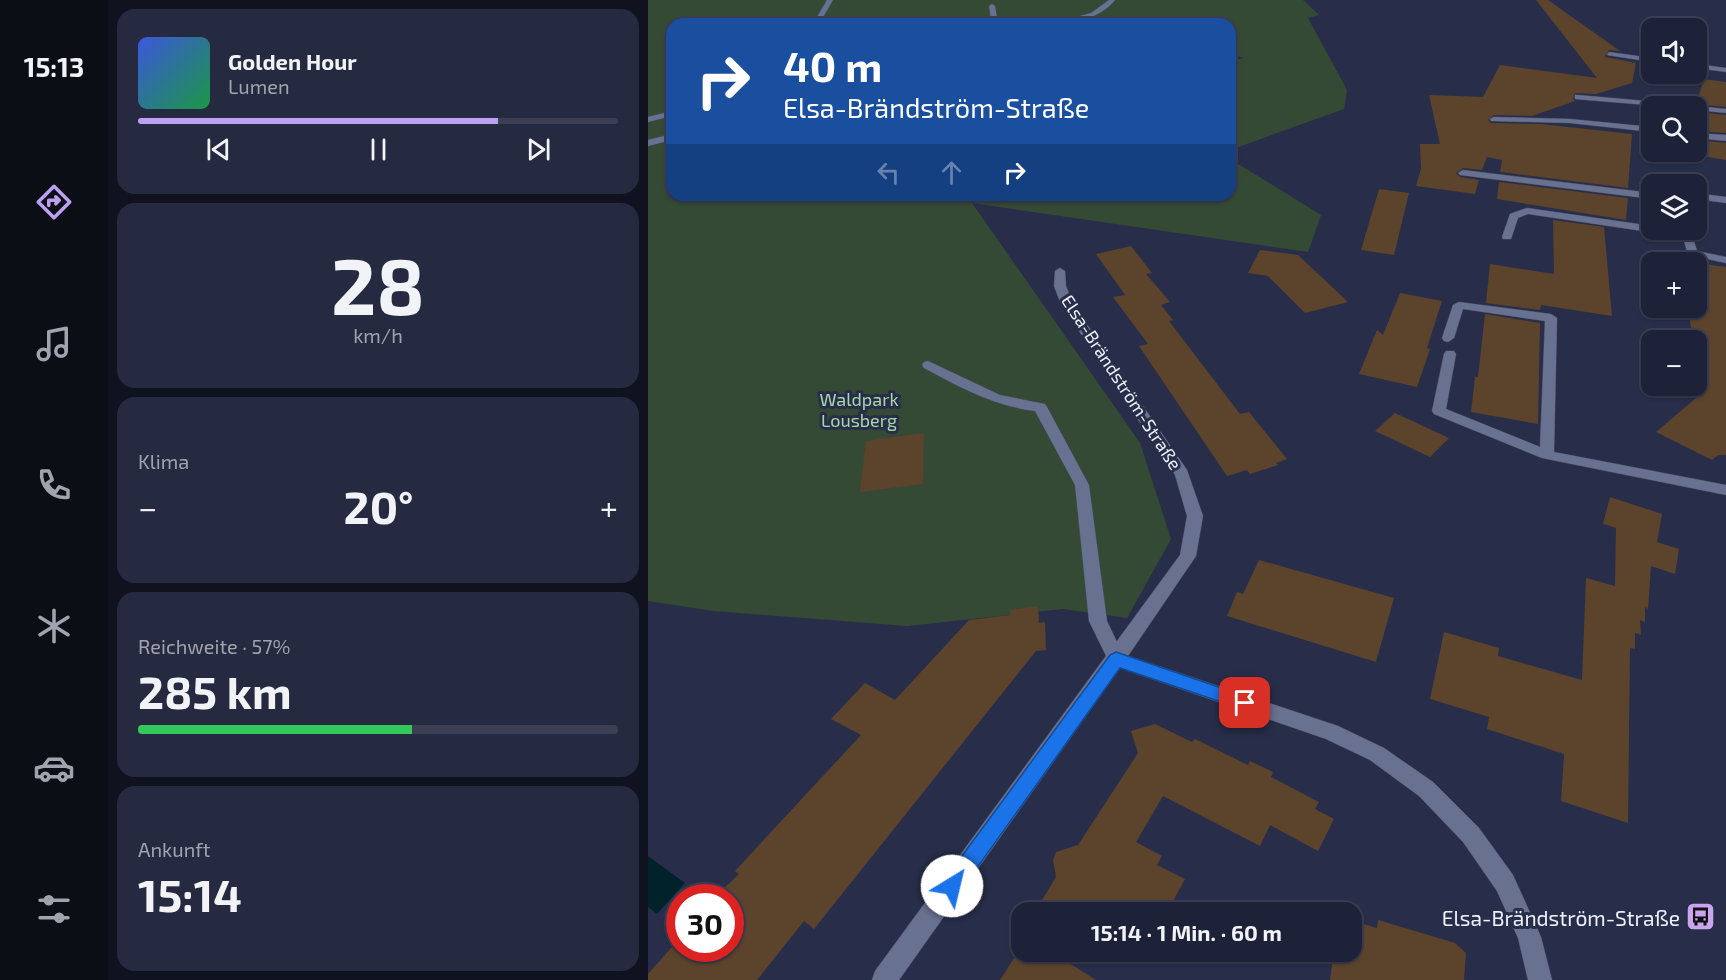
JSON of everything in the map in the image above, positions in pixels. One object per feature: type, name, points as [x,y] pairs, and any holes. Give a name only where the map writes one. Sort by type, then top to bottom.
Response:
[{"type":"street","points":[[820,18],[830,0]]},
{"type":"street","points":[[1077,18],[1093,14],[1107,7],[1112,0]]},
{"type":"street","points":[[992,6],[994,18]]},
{"type":"street","points":[[1609,54],[1641,58]]},
{"type":"street","points":[[1707,67],[1726,70]]},
{"type":"street","points":[[1578,97],[1641,103]]},
{"type":"street","points":[[1707,109],[1726,111]]},
{"type":"street","points":[[648,120],[666,115]]},
{"type":"street","points":[[1494,119],[1570,121],[1641,129]]},
{"type":"street","points":[[1707,136],[1726,138]]},
{"type":"street","points":[[648,143],[666,138]]},
{"type":"street","points":[[1641,188],[1526,172],[1466,170],[1641,194]]},
{"type":"street","points":[[1707,197],[1726,200]]},
{"type":"street","points":[[1707,203],[1726,206]]},
{"type":"street","points":[[1507,237],[1514,216],[1527,211],[1641,227]]},
{"type":"street","points":[[1688,240],[1692,254],[1726,261]]},
{"type":"street","name":"Elsa-Brändström-Straße","points":[[884,980],[1188,556],[1195,516],[1182,474],[1067,304],[1060,286],[1060,271]]},
{"type":"street","points":[[1448,338],[1459,305],[1551,318],[1546,455]]},
{"type":"street","points":[[1450,354],[1439,411],[1546,455],[1726,490]]},
{"type":"street","points":[[928,365],[1007,403],[1040,406],[1082,485],[1098,621],[1116,659],[1332,732],[1377,754],[1426,789],[1471,835],[1505,883],[1529,937],[1540,980]]},
{"type":"green space","name":"Waldpark Lousberg","points":[[648,0],[1303,0],[1319,15],[1308,18],[1347,90],[1344,109],[1236,148],[1236,60],[1244,58],[1236,56],[1236,18],[666,18],[666,201],[1236,201],[1236,163],[1321,215],[1308,252],[972,203],[1140,443],[1171,539],[1127,618],[1063,609],[907,626],[714,611],[648,601]]},
{"type":"water","points":[[648,856],[685,883],[666,884],[666,904],[657,914],[648,907]]},
{"type":"building","points":[[1536,0],[1548,0],[1620,51],[1609,50],[1605,57],[1636,63],[1632,83],[1596,94],[1575,93],[1573,99],[1575,101],[1532,116],[1494,115],[1488,120],[1491,123],[1541,124],[1632,134],[1628,188],[1500,172],[1502,160],[1487,157],[1482,170],[1463,168],[1456,173],[1460,177],[1479,180],[1475,194],[1416,186],[1421,169],[1420,144],[1440,144],[1429,95],[1483,97],[1500,65],[1597,78]]},
{"type":"building","points":[[1707,79],[1726,82],[1726,107],[1707,105],[1707,96],[1699,96],[1702,84],[1707,84]]},
{"type":"building","points":[[1707,113],[1726,115],[1726,133],[1707,132]]},
{"type":"building","points":[[1707,141],[1726,143],[1726,160],[1707,157]]},
{"type":"building","points":[[1499,182],[1628,198],[1626,220],[1497,199]]},
{"type":"building","points":[[1379,189],[1409,193],[1394,255],[1361,250]]},
{"type":"building","points":[[1553,220],[1604,227],[1612,316],[1541,305],[1540,310],[1486,303],[1490,264],[1554,274]]},
{"type":"building","points":[[1131,246],[1152,273],[1146,274],[1170,302],[1161,305],[1173,320],[1169,321],[1240,414],[1249,412],[1287,459],[1276,463],[1278,465],[1250,474],[1247,470],[1227,476],[1139,346],[1148,344],[1113,297],[1125,295],[1096,254]]},
{"type":"building","points":[[1260,250],[1298,255],[1348,302],[1305,313],[1268,276],[1248,273]]},
{"type":"building","points":[[1707,264],[1726,267],[1726,455],[1718,455],[1712,460],[1656,432],[1698,396],[1707,396],[1707,330],[1692,330],[1689,318],[1707,318]]},
{"type":"building","points":[[1400,293],[1442,301],[1427,348],[1430,349],[1417,387],[1359,374],[1377,330],[1383,335]]},
{"type":"building","points":[[1485,314],[1540,323],[1538,424],[1471,412],[1475,377],[1478,377]]},
{"type":"building","points":[[1395,413],[1449,438],[1430,457],[1375,431]]},
{"type":"building","points":[[924,433],[923,484],[860,492],[866,441]]},
{"type":"building","points":[[1610,497],[1662,514],[1657,542],[1679,549],[1675,574],[1651,566],[1645,622],[1640,620],[1641,635],[1635,633],[1635,649],[1630,648],[1628,823],[1561,801],[1564,754],[1487,729],[1489,717],[1430,699],[1444,632],[1499,648],[1498,656],[1582,680],[1586,578],[1615,586],[1616,528],[1603,524]]},
{"type":"building","points":[[1259,560],[1394,598],[1376,662],[1227,616],[1237,592],[1243,594]]},
{"type":"building","points":[[1038,606],[1039,623],[1045,622],[1046,650],[1036,651],[814,929],[804,921],[757,980],[648,980],[648,974],[666,954],[666,962],[744,962],[744,884],[729,884],[739,874],[735,871],[861,735],[831,719],[865,683],[895,700],[969,620],[1010,615],[1010,610]]},
{"type":"building","points":[[1155,724],[1192,742],[1195,739],[1248,765],[1250,761],[1273,772],[1271,777],[1319,802],[1315,809],[1334,819],[1318,851],[1270,825],[1260,846],[1163,796],[1136,842],[1162,856],[1157,865],[1185,879],[1172,902],[1041,902],[1056,877],[1053,860],[1056,852],[1078,845],[1138,753],[1131,731]]},
{"type":"building","points":[[1378,920],[1455,943],[1466,953],[1464,980],[1330,980],[1332,962],[1362,962],[1362,924],[1377,928]]},
{"type":"building","points":[[1012,962],[1067,962],[1096,980],[1000,980]]},
{"type":"place","name":"Elsa-Brändström-Straße","points":[[1701,917]]},
{"type":"route","points":[[952,886],[1116,659],[1245,703]]}]
